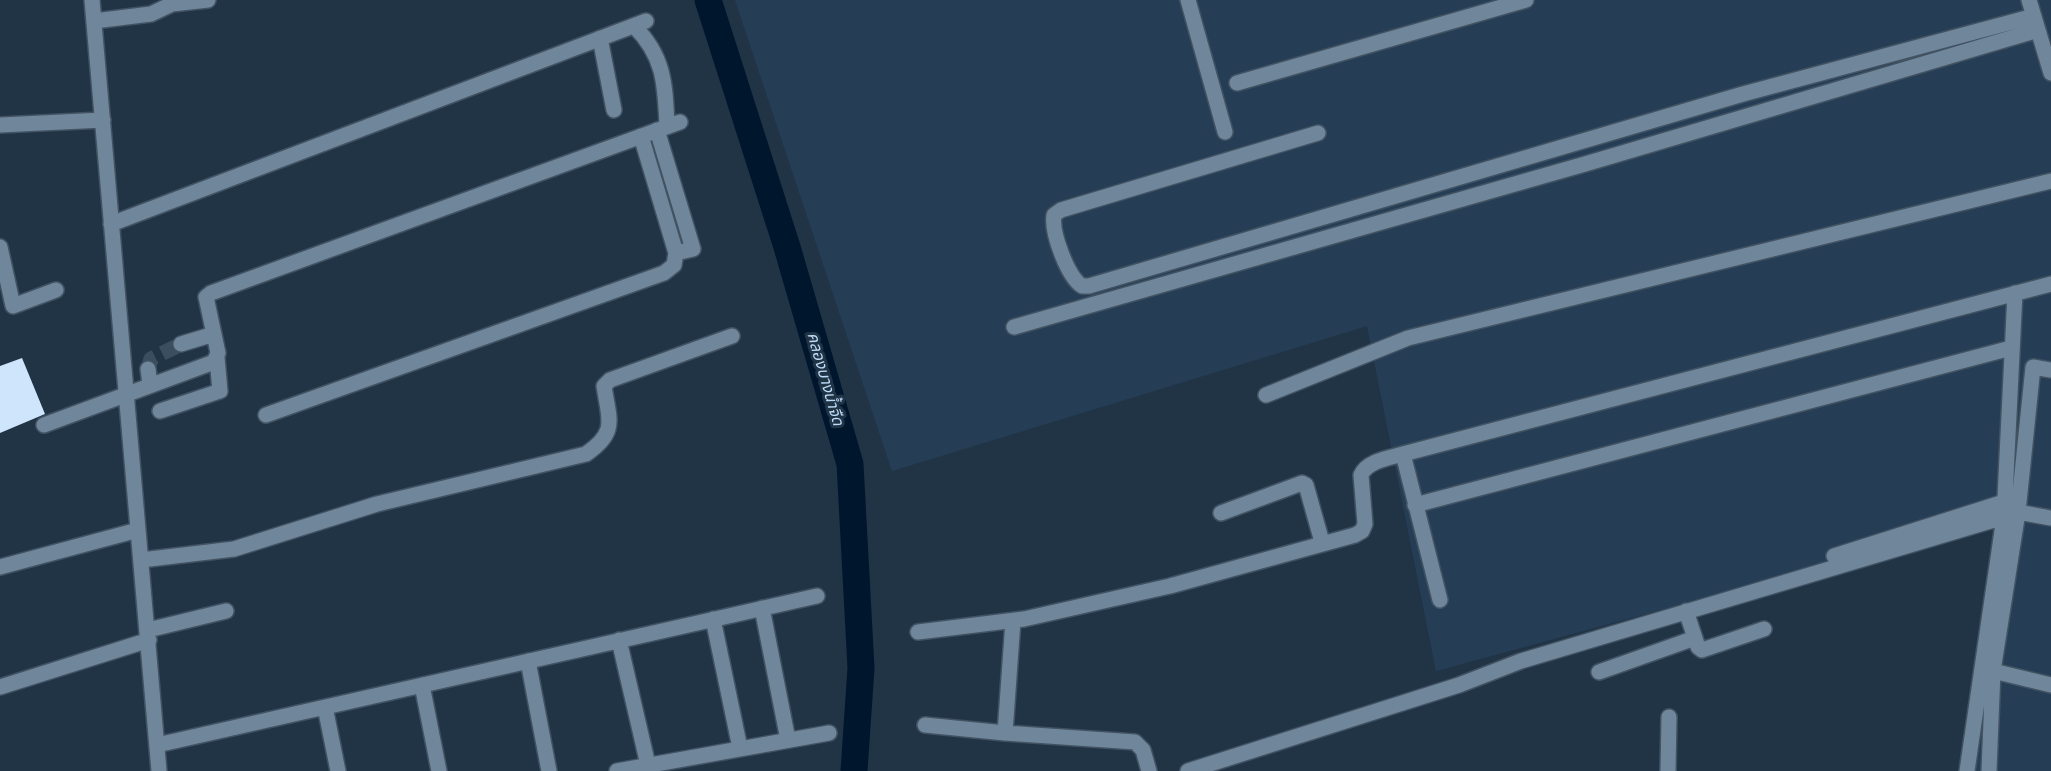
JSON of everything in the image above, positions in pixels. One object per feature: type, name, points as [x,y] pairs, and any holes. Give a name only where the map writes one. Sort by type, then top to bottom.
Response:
[{"type":"street","points":[[92,0],[159,771]]},
{"type":"street","points":[[94,21],[151,14],[172,4],[208,0]]},
{"type":"street","points":[[1188,0],[1225,132]]},
{"type":"street","points":[[1237,83],[1526,0]]},
{"type":"street","points":[[2029,0],[2050,70]]},
{"type":"street","points":[[111,224],[640,23],[665,79],[668,126],[693,249],[676,253]]},
{"type":"street","points":[[1318,133],[1061,210],[1054,215],[1052,225],[1073,280],[1082,286],[1089,286],[1743,94],[2036,23]]},
{"type":"street","points":[[1014,327],[1585,164],[2036,23]]},
{"type":"street","points":[[600,39],[614,110]]},
{"type":"street","points":[[0,125],[103,120]]},
{"type":"street","points":[[160,411],[220,391],[218,358],[206,297],[211,293],[668,126]]},
{"type":"street","points":[[266,415],[664,273],[674,265],[676,253],[640,136]]},
{"type":"street","points":[[1266,395],[1408,338],[2051,181]]},
{"type":"street","points":[[0,247],[13,306],[56,290]]},
{"type":"street","points":[[918,632],[1013,621],[1170,586],[1362,531],[1365,524],[1361,475],[1364,468],[1403,454],[2051,284]]},
{"type":"street","points":[[1989,771],[1993,671],[2009,510],[2011,348],[2015,293]]},
{"type":"street","points":[[181,344],[214,334]]},
{"type":"street","points":[[141,560],[234,549],[377,504],[586,453],[602,442],[610,426],[604,386],[610,380],[732,336]]},
{"type":"street","points":[[1415,505],[2011,348]]},
{"type":"street","points":[[44,425],[126,394],[149,376],[214,362],[218,358]]},
{"type":"street","points":[[1967,771],[2033,367],[2051,370]]},
{"type":"street","points":[[1403,454],[1440,600]]},
{"type":"street","points":[[1221,513],[1302,483],[1306,485],[1322,542]]},
{"type":"street","points":[[1188,771],[1448,689],[1521,661],[2009,510]]},
{"type":"street","points":[[1737,587],[2009,510],[2051,518]]},
{"type":"street","points":[[0,567],[138,530]]},
{"type":"street","points":[[157,746],[816,596]]},
{"type":"street","points":[[762,608],[788,740]]},
{"type":"street","points":[[0,687],[148,635],[226,611]]},
{"type":"street","points":[[1686,611],[1695,638],[1702,650],[1764,629]]},
{"type":"street","points":[[713,619],[740,748]]},
{"type":"street","points":[[1005,733],[1013,621]]},
{"type":"street","points":[[1599,672],[1695,638]]},
{"type":"street","points":[[619,640],[648,765]]},
{"type":"street","points":[[528,661],[549,771]]},
{"type":"street","points":[[1993,671],[2051,685]]},
{"type":"street","points":[[422,685],[439,771]]},
{"type":"street","points":[[325,707],[338,771]]},
{"type":"street","points":[[1668,771],[1669,717]]},
{"type":"street","points":[[925,725],[1135,742],[1143,750],[1149,771]]},
{"type":"street","points":[[617,771],[829,733]]},
{"type":"shaded area","points":[[735,0],[2051,0],[2051,771],[1965,771],[2003,517],[1436,671],[1367,326],[892,471]]},
{"type":"building","points":[[22,358],[45,414],[0,433],[0,366]]},
{"type":"waterway","name":"คลองบางน้ำจืด","points":[[708,0],[787,247],[850,464],[861,668],[854,771]]},
{"type":"tunnel","points":[[148,369],[151,359],[181,344]]}]
